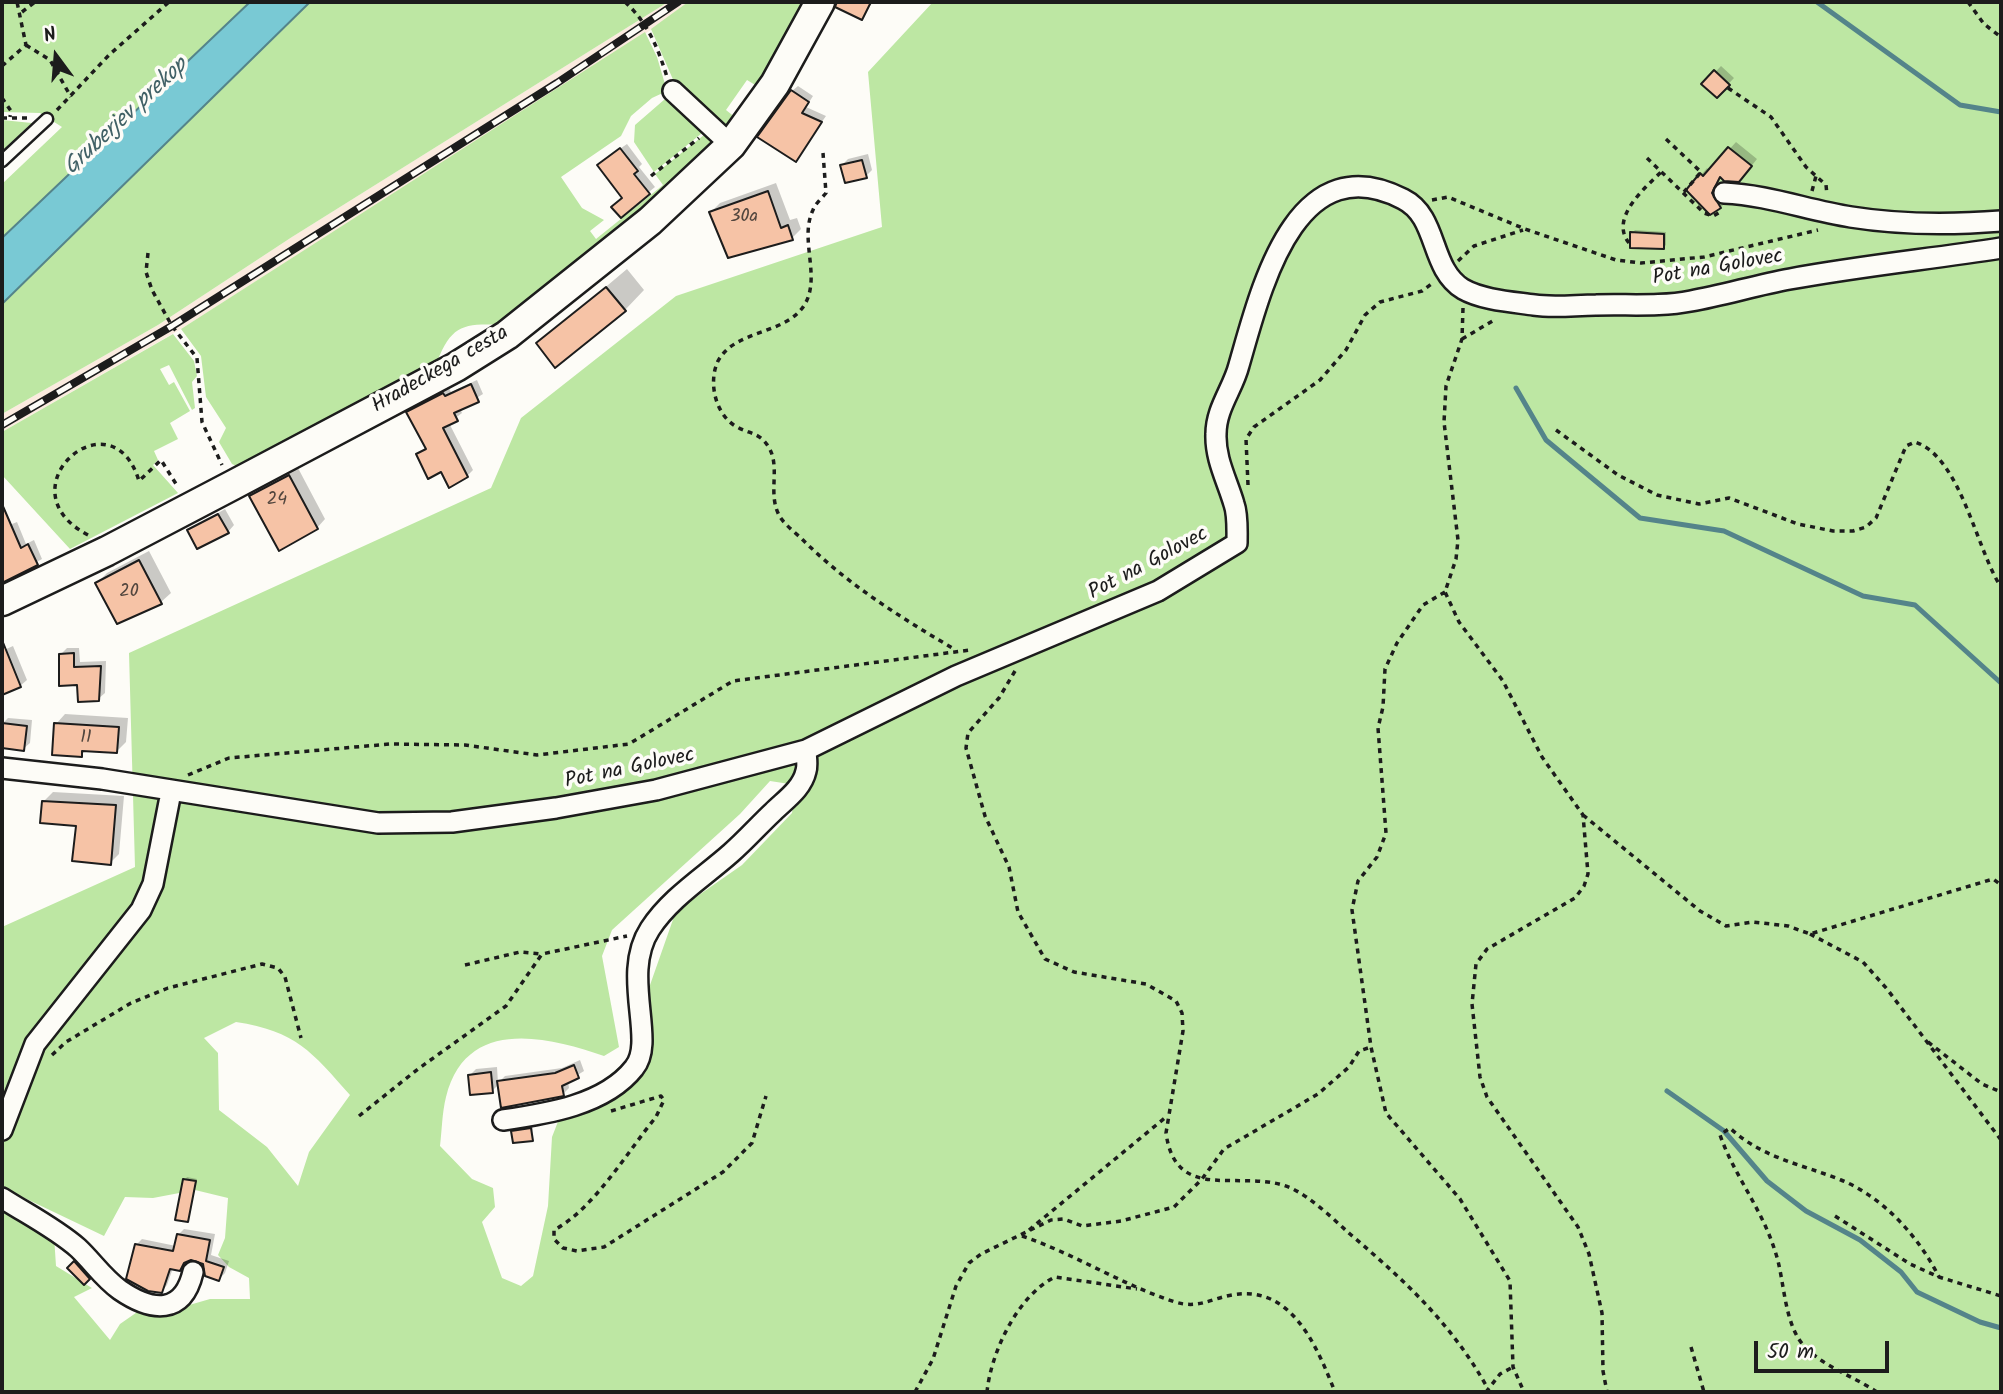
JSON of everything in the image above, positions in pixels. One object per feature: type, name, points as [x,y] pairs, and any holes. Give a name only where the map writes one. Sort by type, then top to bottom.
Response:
[{"type":"street","name":"Hradeckega cesta","points":[[2,601],[107,551],[233,485],[456,367],[508,335],[658,214],[722,136],[775,83],[820,2]]},
{"type":"street","points":[[673,92],[722,136]]},
{"type":"street","name":"Pot na Golovec","points":[[2,768],[103,779],[164,791],[379,823],[452,822],[556,808],[656,790],[806,750],[840,736],[956,676],[1158,591],[1237,543],[1235,506],[1219,461],[1215,432],[1223,399],[1238,370],[1257,298],[1288,230],[1319,199],[1344,188],[1374,190],[1401,198],[1418,209],[1444,272],[1464,289],[1536,306],[1689,302],[1788,279],[2001,248]]},
{"type":"street","points":[[1730,193],[1764,196],[1847,216],[1924,225],[2001,221]]},
{"type":"street","points":[[503,1120],[568,1107],[600,1093],[635,1068],[643,1046],[637,999],[637,963],[649,930],[668,905],[734,850],[798,789],[806,772],[806,750]]},
{"type":"street","points":[[2,1130],[35,1044],[142,910],[153,884],[164,791]]},
{"type":"street","points":[[2,1198],[49,1226],[78,1249],[119,1290],[152,1304],[170,1306],[182,1300],[189,1290],[193,1272]]},
{"type":"lane","points":[[2,161],[45,122]]},
{"type":"path","points":[[17,2],[22,12],[26,45],[50,61],[71,97]]},
{"type":"path","points":[[22,12],[35,2]]},
{"type":"path","points":[[2,118],[35,118],[45,122],[109,55],[169,2]]},
{"type":"path","points":[[625,2],[638,16],[656,44],[673,92]]},
{"type":"path","points":[[1968,2],[1984,24],[2001,37]]},
{"type":"path","points":[[2,66],[26,45]]},
{"type":"path","points":[[1728,88],[1771,117],[1806,167],[1826,185],[1827,194],[1822,210]]},
{"type":"path","points":[[2,98],[11,110],[10,117]]},
{"type":"path","points":[[651,176],[722,136]]},
{"type":"path","points":[[1666,139],[1701,172],[1684,192]]},
{"type":"path","points":[[822,153],[826,193],[812,210],[808,253],[811,289],[804,306],[792,317],[728,347],[717,363],[712,389],[721,410],[736,427],[754,431],[769,447],[775,472],[772,494],[778,515],[784,522],[832,569],[954,649]]},
{"type":"path","points":[[1647,158],[1710,216],[1718,215],[1730,193]]},
{"type":"path","points":[[1629,243],[1623,230],[1624,219],[1644,189],[1662,172]]},
{"type":"path","points":[[1418,209],[1432,200],[1448,197],[1525,229],[1616,260],[1641,263],[1704,257],[1787,239],[1835,226],[1847,216]]},
{"type":"path","points":[[1235,506],[1245,497],[1247,489],[1246,439],[1254,427],[1320,380],[1346,350],[1365,315],[1380,302],[1422,291],[1474,246],[1525,229]]},
{"type":"path","points":[[148,253],[146,272],[152,290],[172,326],[197,358],[202,422],[233,485]]},
{"type":"path","points":[[1464,289],[1462,339],[1446,386],[1444,422],[1458,540],[1456,559],[1445,592],[1459,622],[1503,681],[1542,757],[1583,815],[1700,911],[1726,926],[1753,922],[1788,926],[1811,934],[1863,962],[2001,1140]]},
{"type":"path","points":[[1556,430],[1618,475],[1657,495],[1699,504],[1728,498],[1798,524],[1833,531],[1853,531],[1866,527],[1876,517],[1906,446],[1915,442],[1923,444],[1945,467],[2001,587]]},
{"type":"path","points":[[90,539],[64,521],[51,502],[53,471],[74,450],[95,444],[114,448],[131,461],[139,481],[162,460],[176,488]]},
{"type":"path","points":[[1445,592],[1423,605],[1397,643],[1385,669],[1383,707],[1378,728],[1386,833],[1377,857],[1358,881],[1352,910],[1371,1047],[1386,1113],[1460,1199],[1510,1281],[1513,1367],[1524,1392]]},
{"type":"path","points":[[164,791],[229,758],[390,744],[466,745],[537,755],[629,744],[733,681],[954,649],[979,650]]},
{"type":"path","points":[[1016,668],[999,698],[968,733],[966,748],[985,816],[1009,867],[1018,912],[1045,959],[1074,972],[1146,984],[1176,1002],[1182,1013],[1183,1031],[1179,1066],[1166,1117],[1168,1149],[1179,1169],[1190,1177],[1271,1181],[1294,1189],[1383,1260],[1439,1315],[1487,1390],[1500,1374],[1513,1367]]},
{"type":"path","points":[[1583,815],[1588,874],[1584,886],[1574,898],[1487,949],[1476,964],[1472,1004],[1480,1077],[1487,1097],[1578,1227],[1589,1254],[1602,1313],[1603,1371],[1607,1392]]},
{"type":"path","points":[[1811,934],[1993,878],[2001,885]]},
{"type":"path","points":[[359,1116],[427,1062],[506,1006],[542,954],[552,949],[599,944],[649,930]]},
{"type":"path","points":[[465,965],[520,952],[542,954]]},
{"type":"path","points":[[49,1057],[66,1042],[131,1003],[168,988],[262,964],[278,968],[285,977],[300,1038]]},
{"type":"path","points":[[1923,1037],[1982,1084],[2001,1091]]},
{"type":"path","points":[[915,1392],[933,1359],[956,1286],[969,1263],[981,1254],[1051,1220],[1064,1219],[1083,1226],[1122,1221],[1174,1207],[1202,1179],[1224,1149],[1318,1094],[1349,1067],[1359,1051],[1371,1047]]},
{"type":"path","points":[[610,1111],[661,1096],[664,1100],[656,1117],[584,1208],[554,1230],[554,1238],[563,1248],[577,1251],[604,1247],[723,1172],[752,1143],[765,1096]]},
{"type":"path","points":[[1022,1236],[1166,1117]]},
{"type":"path","points":[[1877,1392],[1857,1378],[1832,1369],[1803,1346],[1794,1328],[1775,1251],[1754,1200],[1720,1135],[1730,1128],[1764,1154],[1844,1181],[1855,1188],[1876,1202],[1916,1238],[1939,1277]]},
{"type":"path","points":[[1835,1216],[1910,1264],[1939,1277],[2001,1296]]},
{"type":"path","points":[[1022,1236],[1062,1250],[1141,1289],[1192,1306],[1232,1295],[1272,1299],[1290,1309],[1303,1328],[1335,1392]]},
{"type":"path","points":[[987,1392],[989,1371],[1016,1312],[1045,1282],[1055,1277],[1141,1289]]},
{"type":"path","points":[[1691,1348],[1704,1392]]},
{"type":"shaded area","points":[[668,2],[688,2],[665,21],[181,329],[2,432],[2,414],[158,325],[292,237]]},
{"type":"green space","points":[[2,2],[250,2],[2,238],[2,184],[62,127],[40,113],[2,112]]},
{"type":"green space","points":[[310,2],[668,2],[292,237],[158,325],[2,414],[2,304]]},
{"type":"green space","points":[[688,2],[809,2],[760,88],[747,80],[726,110],[736,118],[725,131],[678,91],[651,29]]},
{"type":"green space","points":[[933,2],[2001,2],[2001,1392],[2,1392],[2,927],[135,867],[129,653],[491,488],[521,418],[676,296],[882,227],[868,72]],"holes":[[[770,781],[796,785],[792,813],[742,865],[676,911],[643,1005],[647,1059],[618,1068],[559,1119],[552,1137],[548,1206],[533,1276],[521,1286],[502,1278],[482,1222],[495,1207],[493,1188],[472,1179],[440,1146],[446,1097],[456,1071],[471,1054],[489,1044],[511,1039],[558,1043],[604,1056],[619,1047],[602,956],[612,930],[740,814]],[[236,1022],[274,1031],[313,1055],[350,1095],[309,1152],[298,1186],[267,1147],[219,1110],[218,1053],[204,1038]],[[195,1190],[228,1198],[225,1238],[218,1255],[229,1267],[249,1278],[250,1299],[210,1299],[172,1310],[143,1308],[120,1324],[110,1340],[74,1297],[92,1288],[56,1266],[54,1236],[3,1208],[12,1192],[104,1236],[125,1197],[153,1198]]]},
{"type":"green space","points":[[645,32],[657,57],[667,91],[652,98],[631,116],[621,136],[561,177],[582,208],[604,220],[590,231],[596,239],[663,185],[655,174],[709,131],[718,141],[698,166],[504,325],[467,326],[459,330],[446,342],[435,367],[245,470],[232,464],[219,442],[226,428],[206,397],[201,356],[181,329]]},
{"type":"green space","points":[[665,99],[675,101],[707,129],[654,172],[634,142],[635,125]]},
{"type":"green space","points":[[2,120],[32,123],[2,151]]},
{"type":"green space","points":[[173,334],[194,361],[197,376],[192,382],[195,408],[192,410],[169,365],[160,369],[169,385],[174,382],[190,411],[170,423],[178,439],[154,451],[158,460],[153,465],[178,493],[70,549],[2,475],[2,432]]},
{"type":"water","name":"Gruberjev prekop","points":[[250,2],[310,2],[2,304],[2,238]]},
{"type":"building","points":[[837,2],[871,2],[862,20],[835,7]]},
{"type":"building","points":[[1714,70],[1730,85],[1717,98],[1701,84]]},
{"type":"building","points":[[791,90],[809,102],[802,113],[822,122],[796,162],[757,137]]},
{"type":"building","points":[[1728,147],[1752,166],[1739,182],[1724,181],[1720,177],[1712,193],[1721,208],[1710,215],[1686,190],[1700,173],[1703,176]]},
{"type":"building","points":[[620,148],[638,171],[634,174],[650,194],[621,218],[611,207],[622,198],[597,165]]},
{"type":"building","points":[[862,160],[867,178],[845,183],[840,165]]},
{"type":"building","points":[[768,191],[781,228],[788,225],[793,240],[728,258],[709,212]]},
{"type":"building","points":[[1630,232],[1664,234],[1664,249],[1630,248]]},
{"type":"building","points":[[606,287],[626,311],[555,368],[536,343]]},
{"type":"building","points":[[471,384],[479,402],[454,413],[458,421],[443,428],[468,477],[449,488],[441,472],[428,479],[416,454],[426,449],[406,412],[443,393],[445,396]]},
{"type":"building","points":[[289,475],[318,529],[279,551],[249,496]]},
{"type":"building","points":[[2,504],[21,548],[28,544],[38,565],[2,583]]},
{"type":"building","points":[[218,514],[229,533],[197,549],[187,530]]},
{"type":"building","points":[[139,560],[162,604],[117,624],[95,583]]},
{"type":"building","points":[[2,640],[21,687],[2,695]]},
{"type":"building","points":[[74,653],[74,667],[101,666],[99,701],[78,702],[77,685],[59,686],[59,654]]},
{"type":"building","points":[[2,723],[27,726],[24,751],[2,748]]},
{"type":"building","points":[[54,723],[119,727],[117,753],[82,751],[82,757],[52,755]]},
{"type":"building","points":[[42,801],[116,805],[111,865],[72,861],[76,826],[40,823]]},
{"type":"building","points":[[574,1065],[579,1078],[562,1086],[564,1096],[501,1108],[497,1081],[555,1073]]},
{"type":"building","points":[[491,1072],[493,1093],[470,1095],[468,1075]]},
{"type":"building","points":[[531,1128],[533,1141],[513,1143],[511,1131]]},
{"type":"building","points":[[183,1179],[196,1181],[188,1222],[175,1220]]},
{"type":"building","points":[[177,1234],[210,1240],[206,1261],[224,1267],[219,1281],[205,1276],[203,1264],[191,1260],[184,1263],[180,1271],[170,1269],[162,1293],[148,1291],[126,1279],[135,1244],[173,1251]]},
{"type":"building","points":[[74,1261],[90,1279],[84,1285],[67,1268]]},
{"type":"waterway","points":[[1817,2],[1960,105],[2001,112]]},
{"type":"waterway","points":[[1516,388],[1546,440],[1640,518],[1724,531],[1863,596],[1915,605],[2001,683]]},
{"type":"waterway","points":[[1667,1091],[1724,1131],[1767,1181],[1806,1211],[1860,1240],[1901,1272],[1917,1292],[1980,1322],[2001,1328]]},
{"type":"railway","points":[[2,425],[172,326],[557,83],[678,2]]}]
